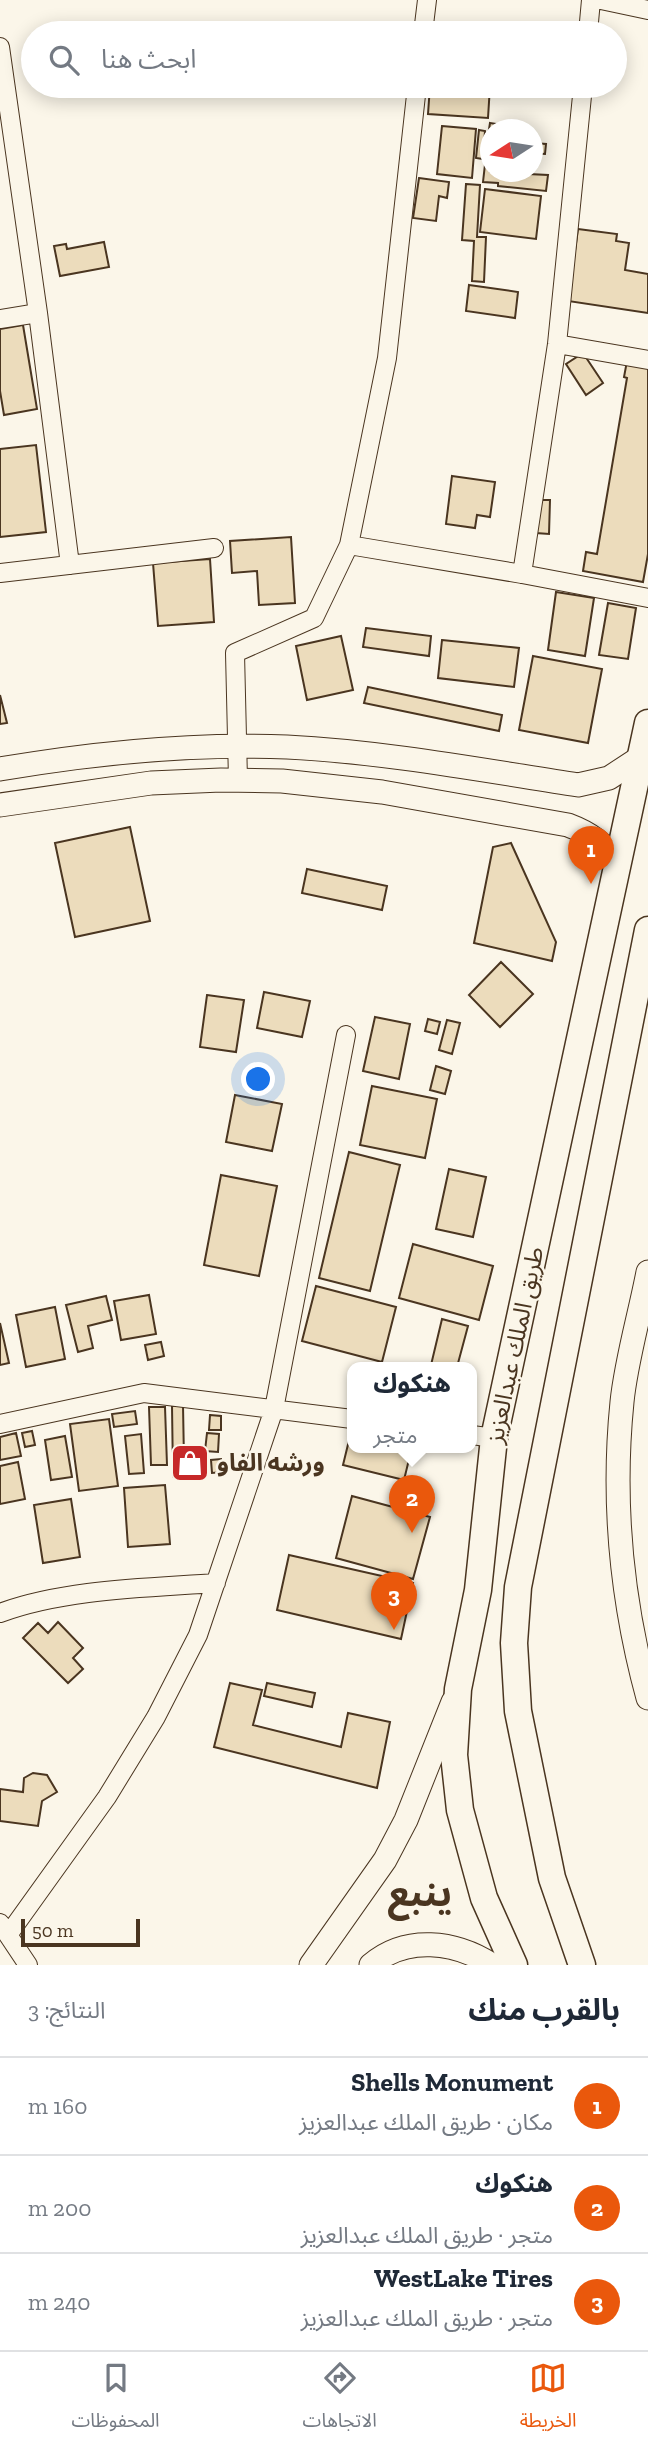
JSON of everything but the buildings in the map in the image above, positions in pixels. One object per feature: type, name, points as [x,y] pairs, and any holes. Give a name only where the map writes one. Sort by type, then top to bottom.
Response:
[{"type":"highway","name":"طريق الملك عبدالعزيز","points":[[514,1965],[484,1898],[460,1810],[454,1755],[458,1689],[478,1590],[483,1436],[618,863],[648,723]]},
{"type":"highway","name":"طريق الملك عبدالعزيز","points":[[582,1965],[552,1878],[531,1783],[518,1711],[514,1643],[518,1587],[648,930]]},
{"type":"main road","points":[[0,769],[146,750],[286,747],[385,755],[578,785],[609,778],[640,757]]},
{"type":"main road","points":[[0,805],[151,783],[282,781],[382,792],[568,825],[588,833],[604,846],[618,863]]},
{"type":"main road","points":[[648,1272],[622,1401],[618,1472],[620,1545],[639,1663],[648,1698]]},
{"type":"main road","points":[[311,1965],[385,1860],[406,1820],[458,1689]]},
{"type":"main road","points":[[370,1965],[398,1949],[423,1944],[449,1945],[474,1953],[492,1965]]},
{"type":"street","points":[[424,21],[427,0]]},
{"type":"street","points":[[589,21],[591,0]]},
{"type":"street","points":[[601,0],[648,10]]},
{"type":"street","points":[[0,47],[7,149],[18,177],[70,565]]},
{"type":"street","points":[[238,780],[235,653],[314,618],[349,545],[387,358],[416,98]]},
{"type":"street","points":[[522,574],[557,344],[582,98]]},
{"type":"street","points":[[0,181],[18,177]]},
{"type":"street","points":[[0,319],[37,313]]},
{"type":"street","points":[[557,344],[648,360]]},
{"type":"street","points":[[349,545],[648,598]]},
{"type":"street","points":[[0,573],[214,548]]},
{"type":"street","points":[[28,1965],[4,1929],[107,1797],[156,1717],[198,1635],[216,1583],[275,1409],[346,1035]]},
{"type":"street","points":[[0,1424],[144,1393],[347,1418]]},
{"type":"street","points":[[0,1613],[20,1605],[107,1591],[216,1583]]},
{"type":"place","name":"Shells Monument","points":[[591,884]]},
{"type":"place","name":"ورشه الفاو","points":[[190,1463]]},
{"type":"place","name":"هنكوك","points":[[412,1533]]},
{"type":"place","name":"WestLake Tires","points":[[394,1630]]},
{"type":"district","name":"ينبع","points":[[420,1893]]}]
